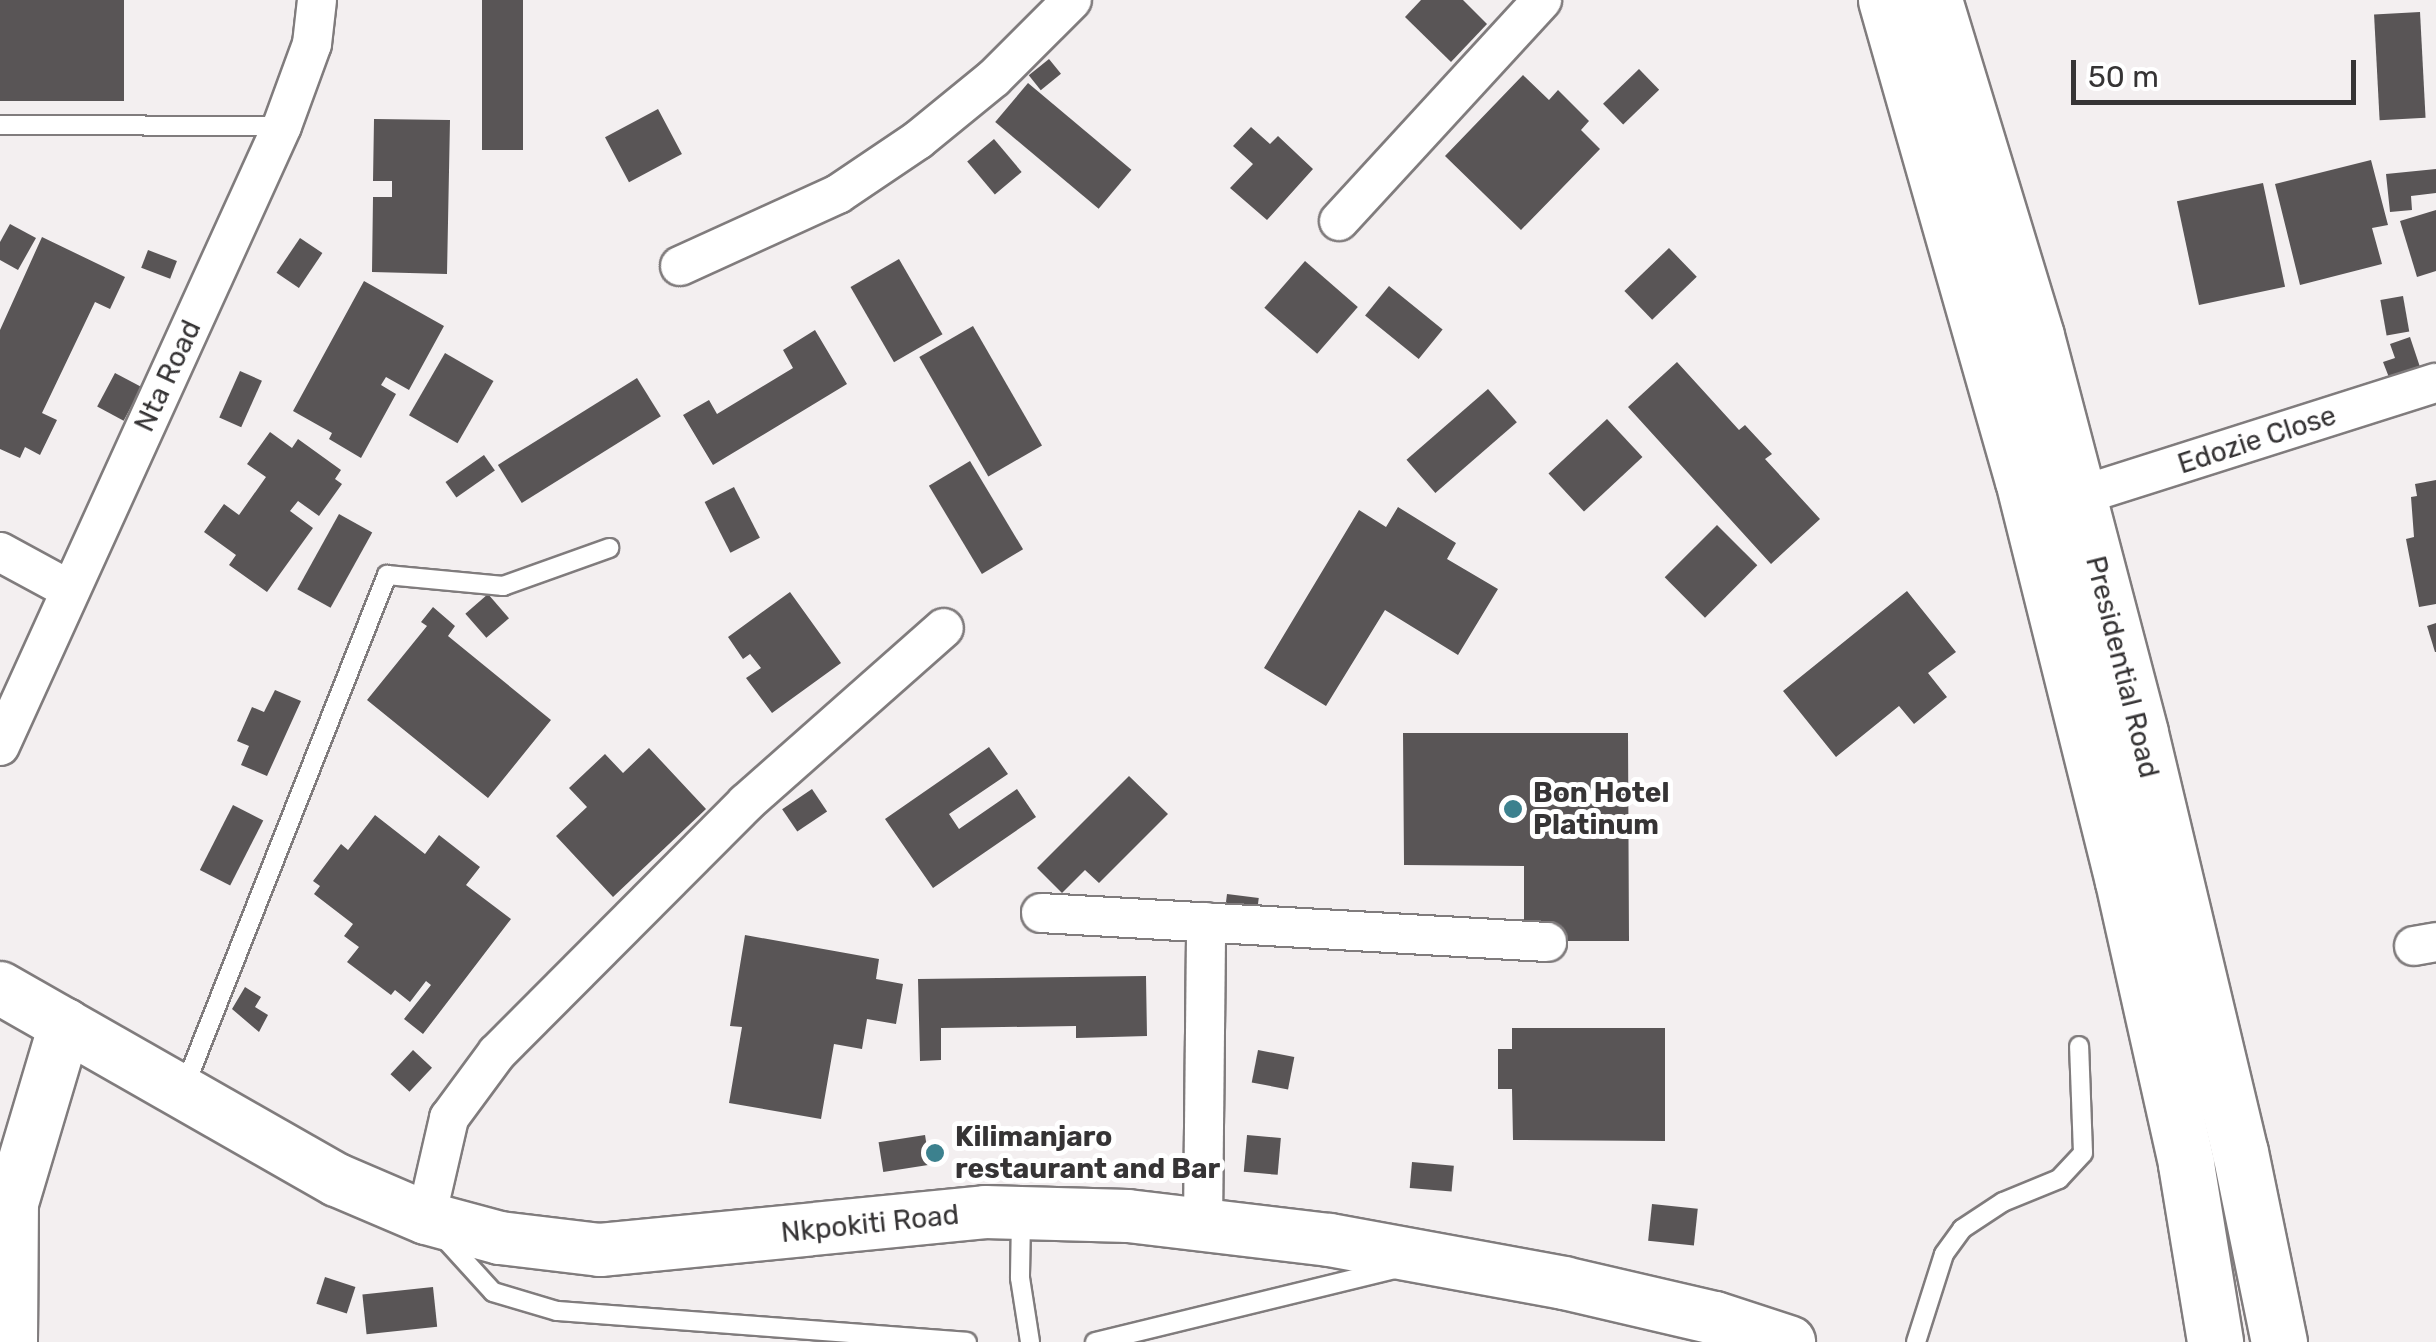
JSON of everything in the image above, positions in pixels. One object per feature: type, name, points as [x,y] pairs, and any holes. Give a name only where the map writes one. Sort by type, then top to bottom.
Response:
[{"type":"main road","name":"Presidential Road","points":[[1886,0],[1943,111],[2078,496],[2140,733],[2240,1152],[2279,1342]]},
{"type":"main road","name":"Presidential Road","points":[[1934,0],[1943,111],[2023,480],[2123,881],[2186,1164],[2206,1330]]},
{"type":"main road","name":"Nkpokiti Road","points":[[0,988],[337,1180],[426,1218],[500,1238],[600,1250],[914,1217],[1021,1213],[1203,1223],[1433,1259],[1602,1292],[1790,1342]]},
{"type":"main road","points":[[11,1342],[12,1202],[64,1025]]},
{"type":"street","name":"Nta Road","points":[[0,746],[282,126],[312,44],[317,0]]},
{"type":"street","points":[[680,266],[838,194],[918,140],[994,78],[1072,0]]},
{"type":"street","points":[[1339,221],[1542,0]]},
{"type":"street","name":"Edozie Close","points":[[2078,496],[2436,384]]},
{"type":"street","points":[[0,552],[70,590]]},
{"type":"street","points":[[426,1218],[448,1118],[496,1053],[746,803],[944,628]]},
{"type":"street","points":[[1041,913],[1547,942]]},
{"type":"street","points":[[1203,1223],[1206,922]]},
{"type":"lane","points":[[0,125],[282,126]]},
{"type":"lane","points":[[182,1093],[387,575],[503,586],[609,548]]},
{"type":"lane","points":[[1916,1342],[1944,1254],[1962,1230],[2003,1202],[2059,1179],[2083,1153],[2079,1046]]},
{"type":"lane","points":[[1021,1213],[1020,1278],[1030,1342]]},
{"type":"lane","points":[[426,1218],[492,1292],[557,1312],[967,1342]]},
{"type":"lane","points":[[1095,1342],[1433,1259]]},
{"type":"building","points":[[0,0],[124,0],[124,101],[0,101]]},
{"type":"building","points":[[482,0],[523,0],[523,150],[482,150]]},
{"type":"building","points":[[1421,0],[1463,0],[1487,24],[1451,62],[1405,17]]},
{"type":"building","points":[[2420,12],[2426,118],[2380,120],[2374,14]]},
{"type":"building","points":[[1049,59],[1061,74],[1041,90],[1029,75]]},
{"type":"building","points":[[1639,69],[1659,90],[1623,125],[1603,104]]},
{"type":"building","points":[[1523,75],[1549,100],[1558,90],[1589,121],[1581,130],[1600,149],[1521,230],[1445,156]]},
{"type":"building","points":[[1028,83],[1131,170],[1099,209],[995,122]]},
{"type":"building","points":[[658,109],[682,154],[629,182],[605,137]]},
{"type":"building","points":[[374,119],[450,120],[447,274],[372,272],[373,197],[392,197],[392,181],[373,181]]},
{"type":"building","points":[[1251,127],[1270,144],[1278,136],[1313,169],[1267,220],[1230,188],[1253,164],[1233,146]]},
{"type":"building","points":[[994,139],[1022,172],[995,194],[967,161]]},
{"type":"building","points":[[2371,160],[2388,225],[2372,228],[2382,264],[2300,285],[2275,184]]},
{"type":"building","points":[[2436,169],[2436,193],[2411,196],[2412,210],[2390,212],[2386,174]]},
{"type":"building","points":[[2263,183],[2285,287],[2199,305],[2177,201]]},
{"type":"building","points":[[2436,210],[2436,271],[2417,277],[2400,221]]},
{"type":"building","points":[[10,224],[36,238],[18,270],[0,260],[0,242]]},
{"type":"building","points":[[42,237],[125,277],[110,309],[95,302],[42,413],[57,420],[40,455],[25,447],[20,458],[0,449],[0,330]]},
{"type":"building","points":[[300,238],[322,253],[299,288],[277,273]]},
{"type":"building","points":[[1669,248],[1697,277],[1652,320],[1624,291]]},
{"type":"building","points":[[148,250],[177,261],[170,279],[141,268]]},
{"type":"building","points":[[899,259],[942,334],[894,362],[851,287]]},
{"type":"building","points":[[1305,261],[1358,307],[1317,354],[1264,308]]},
{"type":"building","points":[[364,281],[444,326],[409,390],[386,377],[381,385],[396,394],[361,458],[329,439],[332,433],[293,411]]},
{"type":"building","points":[[1389,286],[1443,329],[1419,359],[1365,316]]},
{"type":"building","points":[[2403,296],[2409,331],[2387,335],[2380,300]]},
{"type":"building","points":[[973,326],[1042,446],[988,477],[919,357]]},
{"type":"building","points":[[815,330],[847,384],[713,465],[683,415],[709,400],[717,414],[793,368],[783,350]]},
{"type":"building","points":[[2410,337],[2421,370],[2390,380],[2383,362],[2395,358],[2390,344]]},
{"type":"building","points":[[445,353],[493,381],[457,443],[409,415]]},
{"type":"building","points":[[1677,362],[1739,430],[1745,425],[1772,454],[1765,459],[1820,519],[1771,564],[1628,407]]},
{"type":"building","points":[[240,371],[262,381],[241,427],[219,418]]},
{"type":"building","points":[[115,373],[141,387],[124,421],[97,407]]},
{"type":"building","points":[[637,378],[661,416],[522,503],[498,465]]},
{"type":"building","points":[[1488,389],[1517,422],[1435,493],[1406,460]]},
{"type":"building","points":[[1607,419],[1642,457],[1584,512],[1548,474]]},
{"type":"building","points":[[270,432],[292,448],[298,439],[341,470],[335,479],[342,484],[319,516],[298,501],[290,511],[313,528],[267,592],[229,565],[236,555],[204,532],[224,504],[239,515],[266,477],[247,464]]},
{"type":"building","points":[[484,455],[495,471],[456,498],[445,482]]},
{"type":"building","points":[[970,461],[1023,549],[982,574],[929,486]]},
{"type":"building","points":[[2436,480],[2436,604],[2419,607],[2406,539],[2414,537],[2411,497],[2417,496],[2415,484]]},
{"type":"building","points":[[734,487],[760,538],[730,553],[705,502]]},
{"type":"building","points":[[1398,507],[1456,543],[1447,559],[1498,589],[1458,655],[1385,610],[1326,706],[1264,668],[1359,510],[1386,527]]},
{"type":"building","points":[[339,514],[372,532],[331,608],[297,589]]},
{"type":"building","points":[[1717,525],[1757,565],[1705,618],[1665,577]]},
{"type":"building","points":[[1907,591],[1956,652],[1928,673],[1947,697],[1914,724],[1899,706],[1836,757],[1783,691]]},
{"type":"building","points":[[790,592],[841,663],[772,713],[746,678],[761,668],[750,654],[743,659],[728,637]]},
{"type":"building","points":[[488,594],[509,618],[486,638],[465,614]]},
{"type":"building","points":[[433,607],[455,626],[448,636],[551,720],[488,798],[367,700],[427,626],[421,622]]},
{"type":"building","points":[[2436,623],[2436,652],[2435,652],[2427,626]]},
{"type":"building","points":[[275,690],[301,701],[267,776],[241,765],[249,746],[237,741],[252,707],[264,712]]},
{"type":"building","points":[[1403,733],[1628,733],[1629,941],[1524,941],[1524,866],[1404,865]]},
{"type":"building","points":[[989,747],[1008,774],[949,814],[959,829],[1017,789],[1036,817],[933,888],[885,819]]},
{"type":"building","points":[[649,748],[706,809],[613,897],[556,836],[587,807],[569,788],[605,754],[623,773]]},
{"type":"building","points":[[1129,776],[1168,814],[1099,883],[1085,870],[1062,893],[1037,868]]},
{"type":"building","points":[[812,789],[827,811],[797,832],[782,809]]},
{"type":"building","points":[[233,805],[263,820],[230,885],[200,870]]},
{"type":"building","points":[[375,815],[425,854],[439,835],[480,867],[466,885],[511,919],[423,1034],[404,1019],[431,985],[426,981],[410,1002],[395,990],[391,995],[347,962],[359,947],[344,936],[353,924],[314,894],[320,886],[313,881],[341,844],[348,850]]},
{"type":"building","points":[[1227,894],[1259,898],[1256,924],[1224,920]]},
{"type":"building","points":[[745,935],[879,959],[876,979],[903,984],[896,1024],[867,1019],[862,1049],[834,1044],[821,1119],[729,1103],[742,1027],[730,1026]]},
{"type":"building","points":[[1146,976],[1147,1036],[1076,1038],[1076,1026],[941,1028],[941,1060],[920,1061],[918,979]]},
{"type":"building","points":[[245,987],[261,997],[255,1007],[268,1015],[259,1032],[232,1009]]},
{"type":"building","points":[[1512,1028],[1665,1028],[1665,1141],[1513,1140],[1512,1089],[1498,1089],[1498,1049],[1512,1049]]},
{"type":"building","points":[[413,1050],[432,1068],[410,1092],[390,1074]]},
{"type":"building","points":[[1258,1050],[1294,1057],[1288,1089],[1252,1082]]},
{"type":"building","points":[[925,1135],[930,1165],[883,1172],[879,1142]]},
{"type":"building","points":[[1247,1135],[1281,1138],[1278,1175],[1244,1172]]},
{"type":"building","points":[[1412,1162],[1454,1166],[1452,1192],[1410,1188]]},
{"type":"building","points":[[1652,1204],[1698,1209],[1694,1246],[1648,1241]]},
{"type":"building","points":[[325,1277],[355,1287],[347,1314],[316,1304]]},
{"type":"building","points":[[433,1287],[437,1327],[367,1334],[362,1294]]},
{"type":"place","name":"Bon Hotel Platinum","points":[[1513,809]]},
{"type":"place","name":"Kilimanjaro restaurant and Bar","points":[[935,1153]]}]
